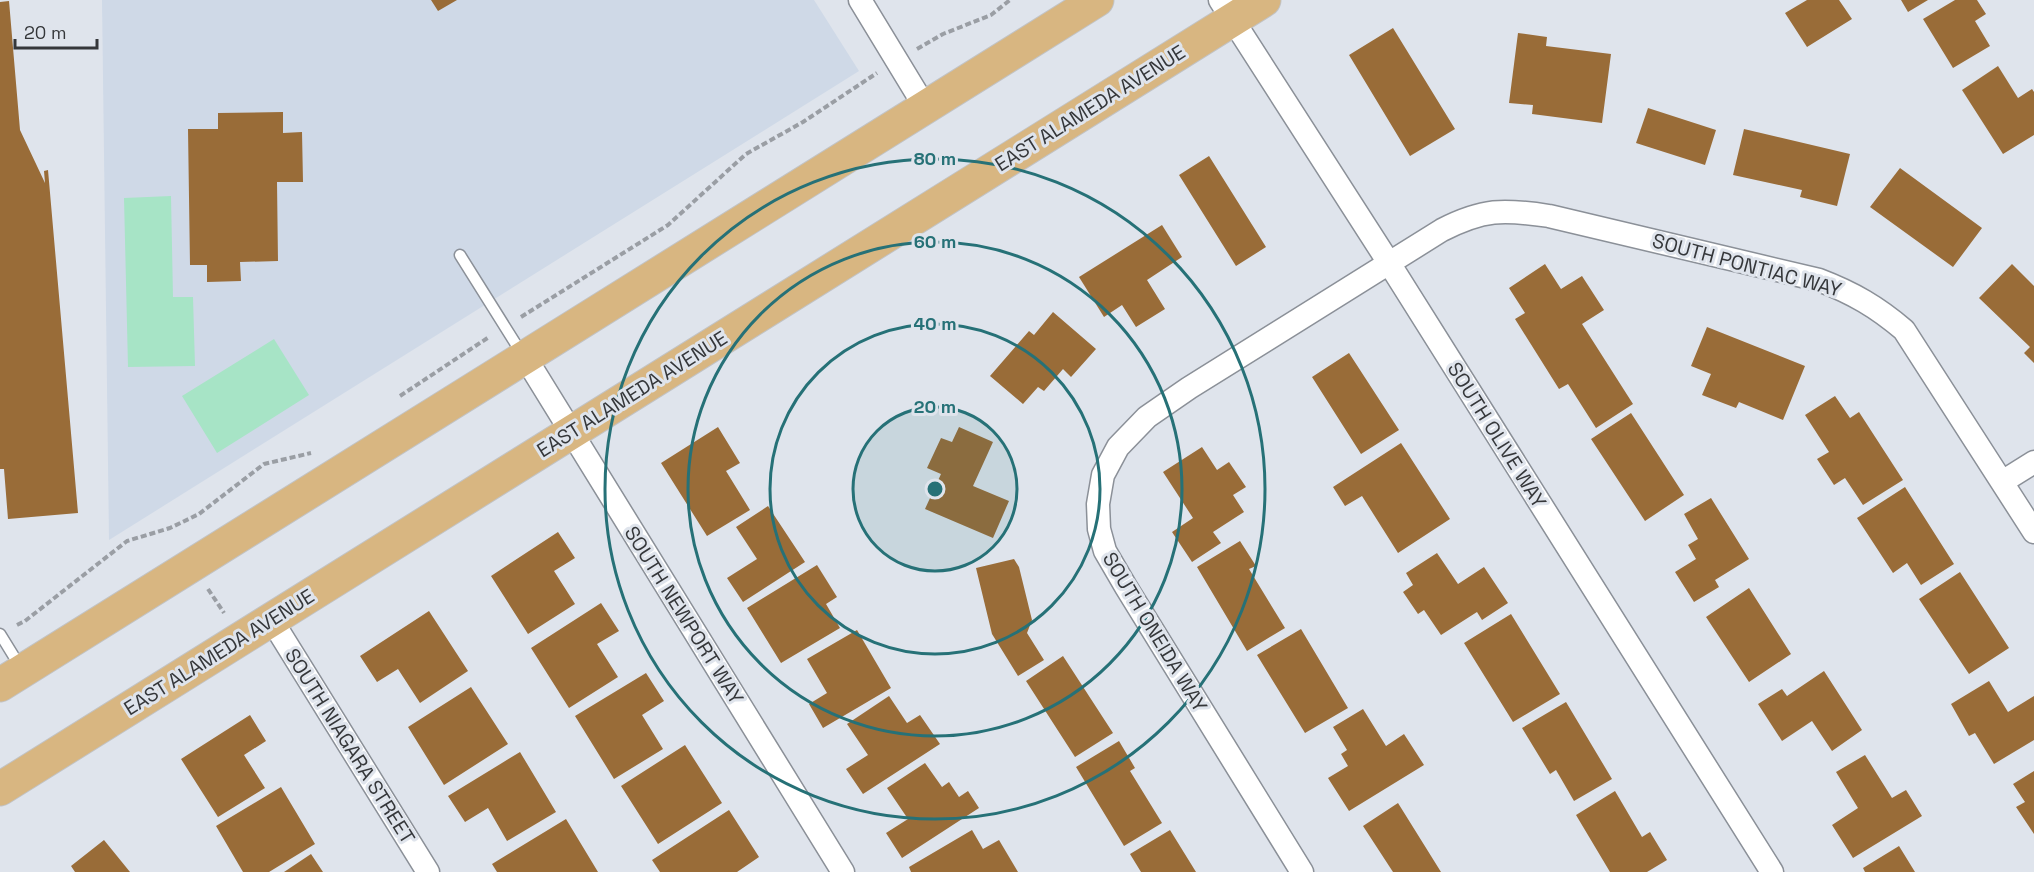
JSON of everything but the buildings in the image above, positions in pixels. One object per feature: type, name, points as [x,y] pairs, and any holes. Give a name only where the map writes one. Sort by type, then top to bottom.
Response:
[{"type":"main road","points":[[11,677],[1097,0]]},
{"type":"main road","name":"EAST ALAMEDA AVENUE","points":[[0,789],[572,432],[1226,10],[1264,0]]},
{"type":"street","points":[[860,0],[925,107]]},
{"type":"street","name":"SOUTH OLIVE WAY","points":[[1226,10],[1389,263],[1772,872]]},
{"type":"street","name":"SOUTH PONTIAC WAY","points":[[1389,263],[1442,230],[1467,218],[1480,214],[1509,211],[1549,216],[1819,280],[1852,293],[1883,312],[1904,330],[2034,532]]},
{"type":"street","name":"SOUTH ONEIDA WAY","points":[[1302,872],[1105,550],[1099,529],[1098,504],[1103,475],[1118,447],[1147,417],[1189,388],[1389,263]]},
{"type":"street","name":"SOUTH NEWPORT WAY","points":[[525,357],[843,872]]},
{"type":"street","points":[[2002,482],[2034,462]]},
{"type":"street","name":"SOUTH NIAGARA STREET","points":[[271,619],[428,872]]},
{"type":"lane","points":[[460,255],[525,357]]},
{"type":"lane","points":[[4,632],[11,677]]},
{"type":"path","points":[[916,50],[943,34],[991,15],[1010,0]]},
{"type":"path","points":[[396,399],[505,326],[668,225],[746,154],[803,122],[873,76]]},
{"type":"path","points":[[4,632],[25,621],[127,541],[170,528],[199,514],[264,464],[320,451]]},
{"type":"path","points":[[203,581],[227,619]]},
{"type":"shaded area","points":[[102,0],[814,0],[859,71],[109,540]]},
{"type":"green space","points":[[171,196],[173,297],[193,297],[195,366],[128,367],[124,198]]},
{"type":"green space","points":[[274,339],[309,395],[217,453],[182,396]]}]
